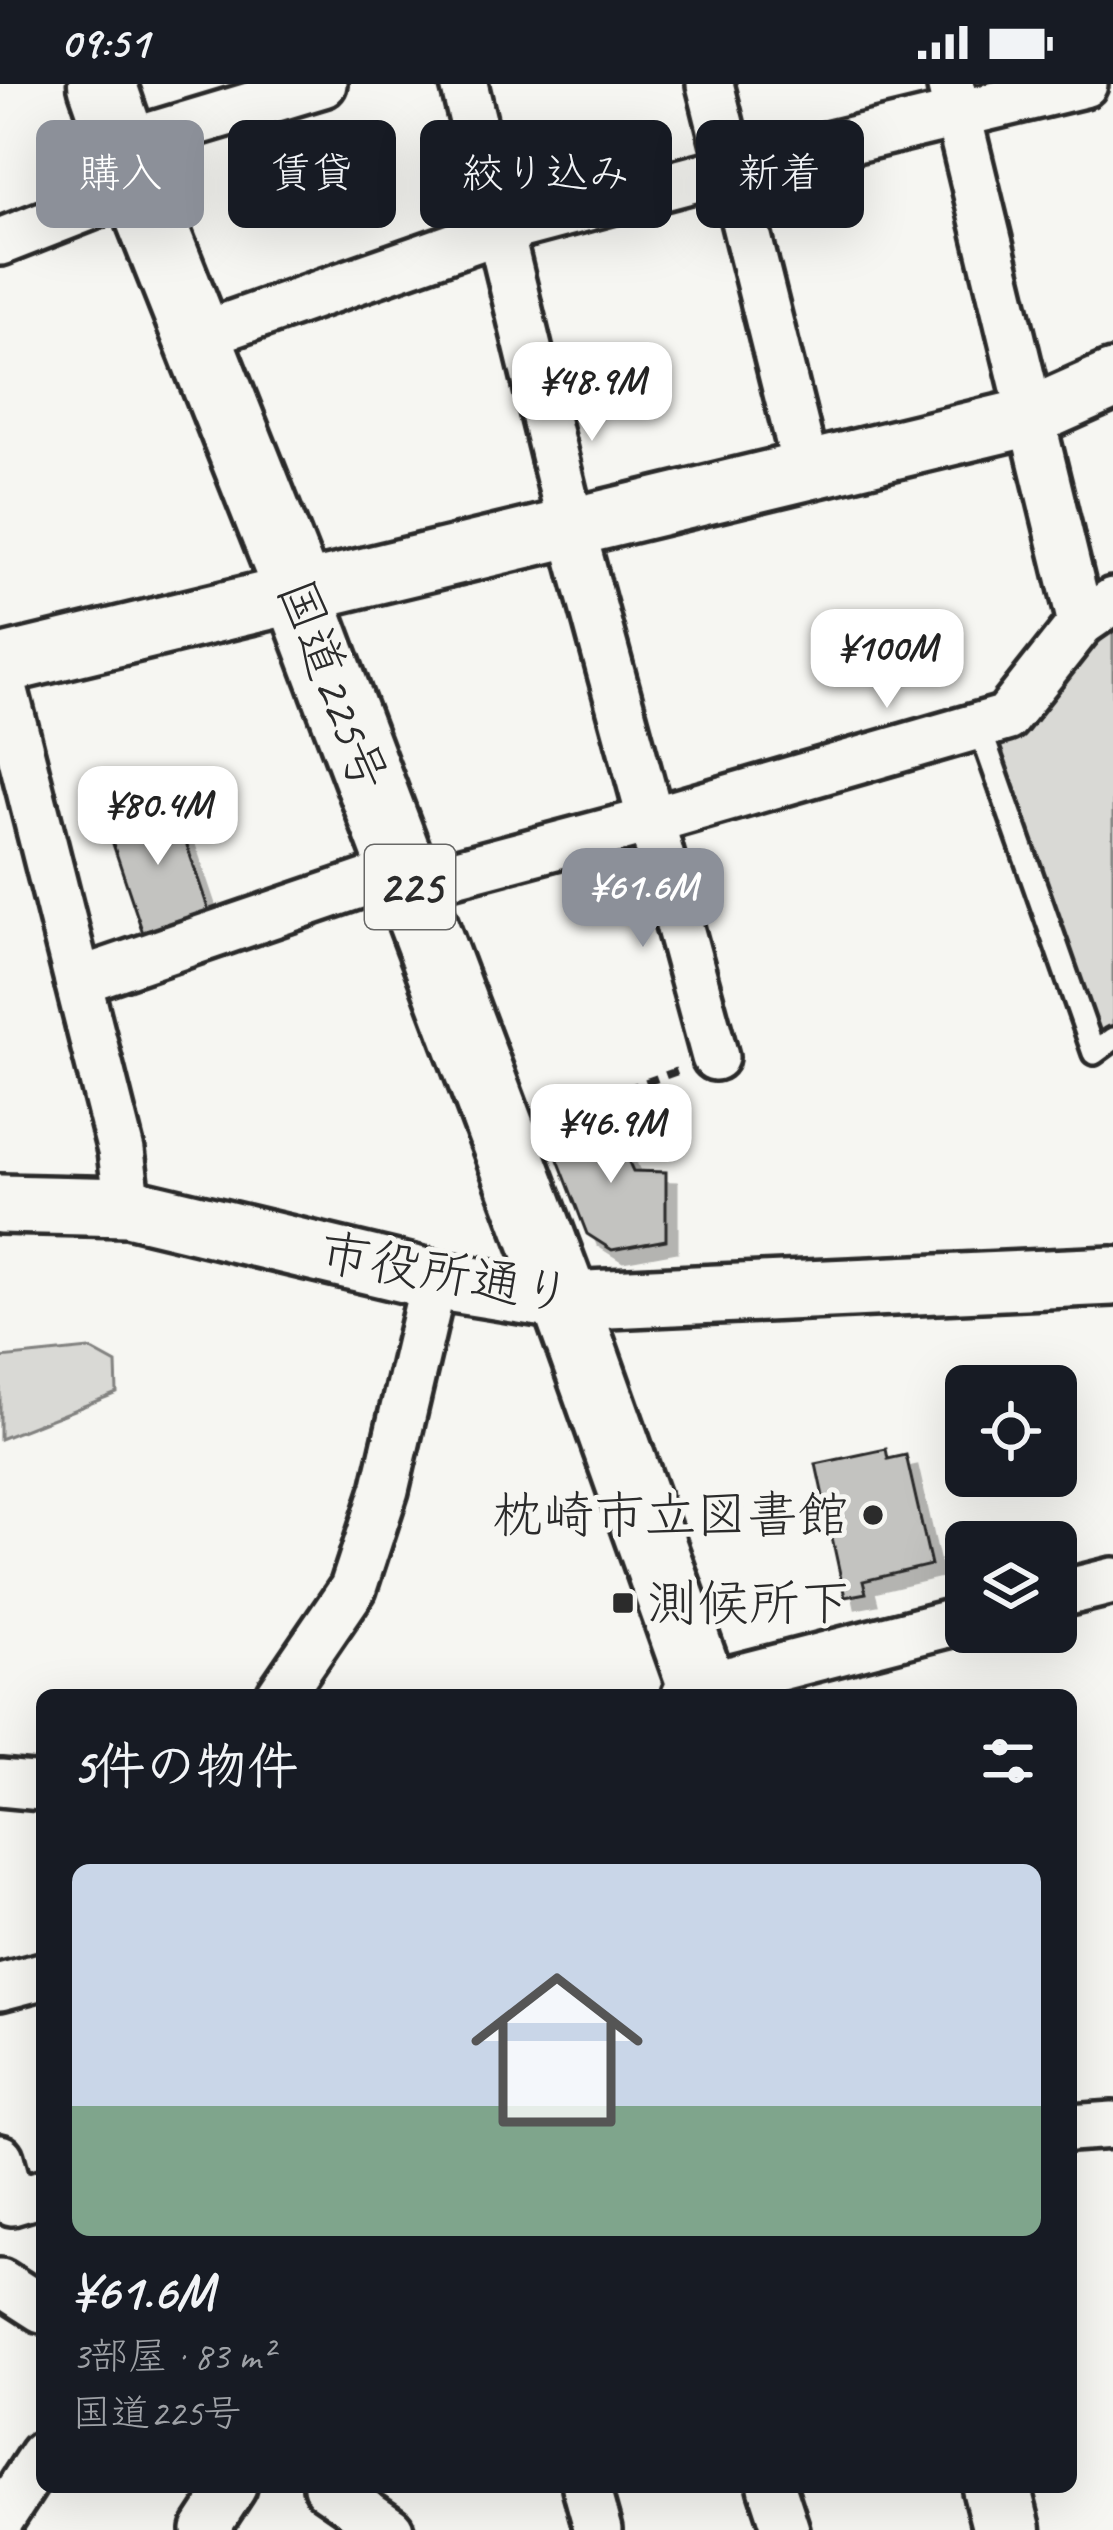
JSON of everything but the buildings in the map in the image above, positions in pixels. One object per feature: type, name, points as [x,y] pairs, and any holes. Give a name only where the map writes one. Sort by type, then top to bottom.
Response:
[{"type":"highway","name":"国道225号","points":[[155,228],[299,594],[565,1301],[696,1689]]},
{"type":"highway","points":[[998,2493],[1007,2530]]},
{"type":"street","points":[[191,120],[323,84]]},
{"type":"street","points":[[464,84],[572,529],[715,1058]]},
{"type":"street","points":[[710,84],[719,120]]},
{"type":"street","points":[[864,127],[954,99],[1084,84]]},
{"type":"street","points":[[78,981],[406,877],[649,821],[1006,718],[1097,612],[1030,417],[954,99]]},
{"type":"street","points":[[196,337],[498,231],[696,178]]},
{"type":"street","points":[[0,242],[36,211]]},
{"type":"street","points":[[746,228],[807,473]]},
{"type":"street","points":[[128,1207],[121,1151],[0,668],[1030,417],[1113,380]]},
{"type":"street","name":"市役所通り","points":[[0,1204],[128,1207],[434,1280],[565,1301],[1113,1276]]},
{"type":"street","points":[[284,1689],[353,1588],[385,1490],[434,1280]]},
{"type":"street","points":[[1077,1590],[1113,1581]]},
{"type":"street","points":[[708,1689],[945,1624]]},
{"type":"street","points":[[0,1783],[36,1786]]},
{"type":"street","points":[[0,1988],[36,1978]]},
{"type":"street","points":[[1077,2128],[1113,2125]]},
{"type":"street","points":[[0,2158],[18,2208]]},
{"type":"street","points":[[0,2282],[36,2305]]},
{"type":"street","points":[[0,2520],[36,2464]]},
{"type":"street","points":[[205,2530],[229,2493]]},
{"type":"street","points":[[336,2493],[390,2530]]},
{"type":"street","points":[[588,2493],[598,2530]]},
{"type":"street","points":[[774,2493],[786,2530]]},
{"type":"lane","points":[[979,726],[1094,1053],[1113,1039]]},
{"type":"path","points":[[502,1134],[715,1058]]},
{"type":"shaded area","points":[[1113,626],[1113,1025],[1100,1034],[996,744],[1022,729]]},
{"type":"shaded area","points":[[89,1349],[116,1364],[117,1393],[0,1439],[0,1358]]},
{"type":"place","name":"枕崎市立図書館","points":[[873,1515]]},
{"type":"place","name":"測候所下","points":[[623,1603]]}]
